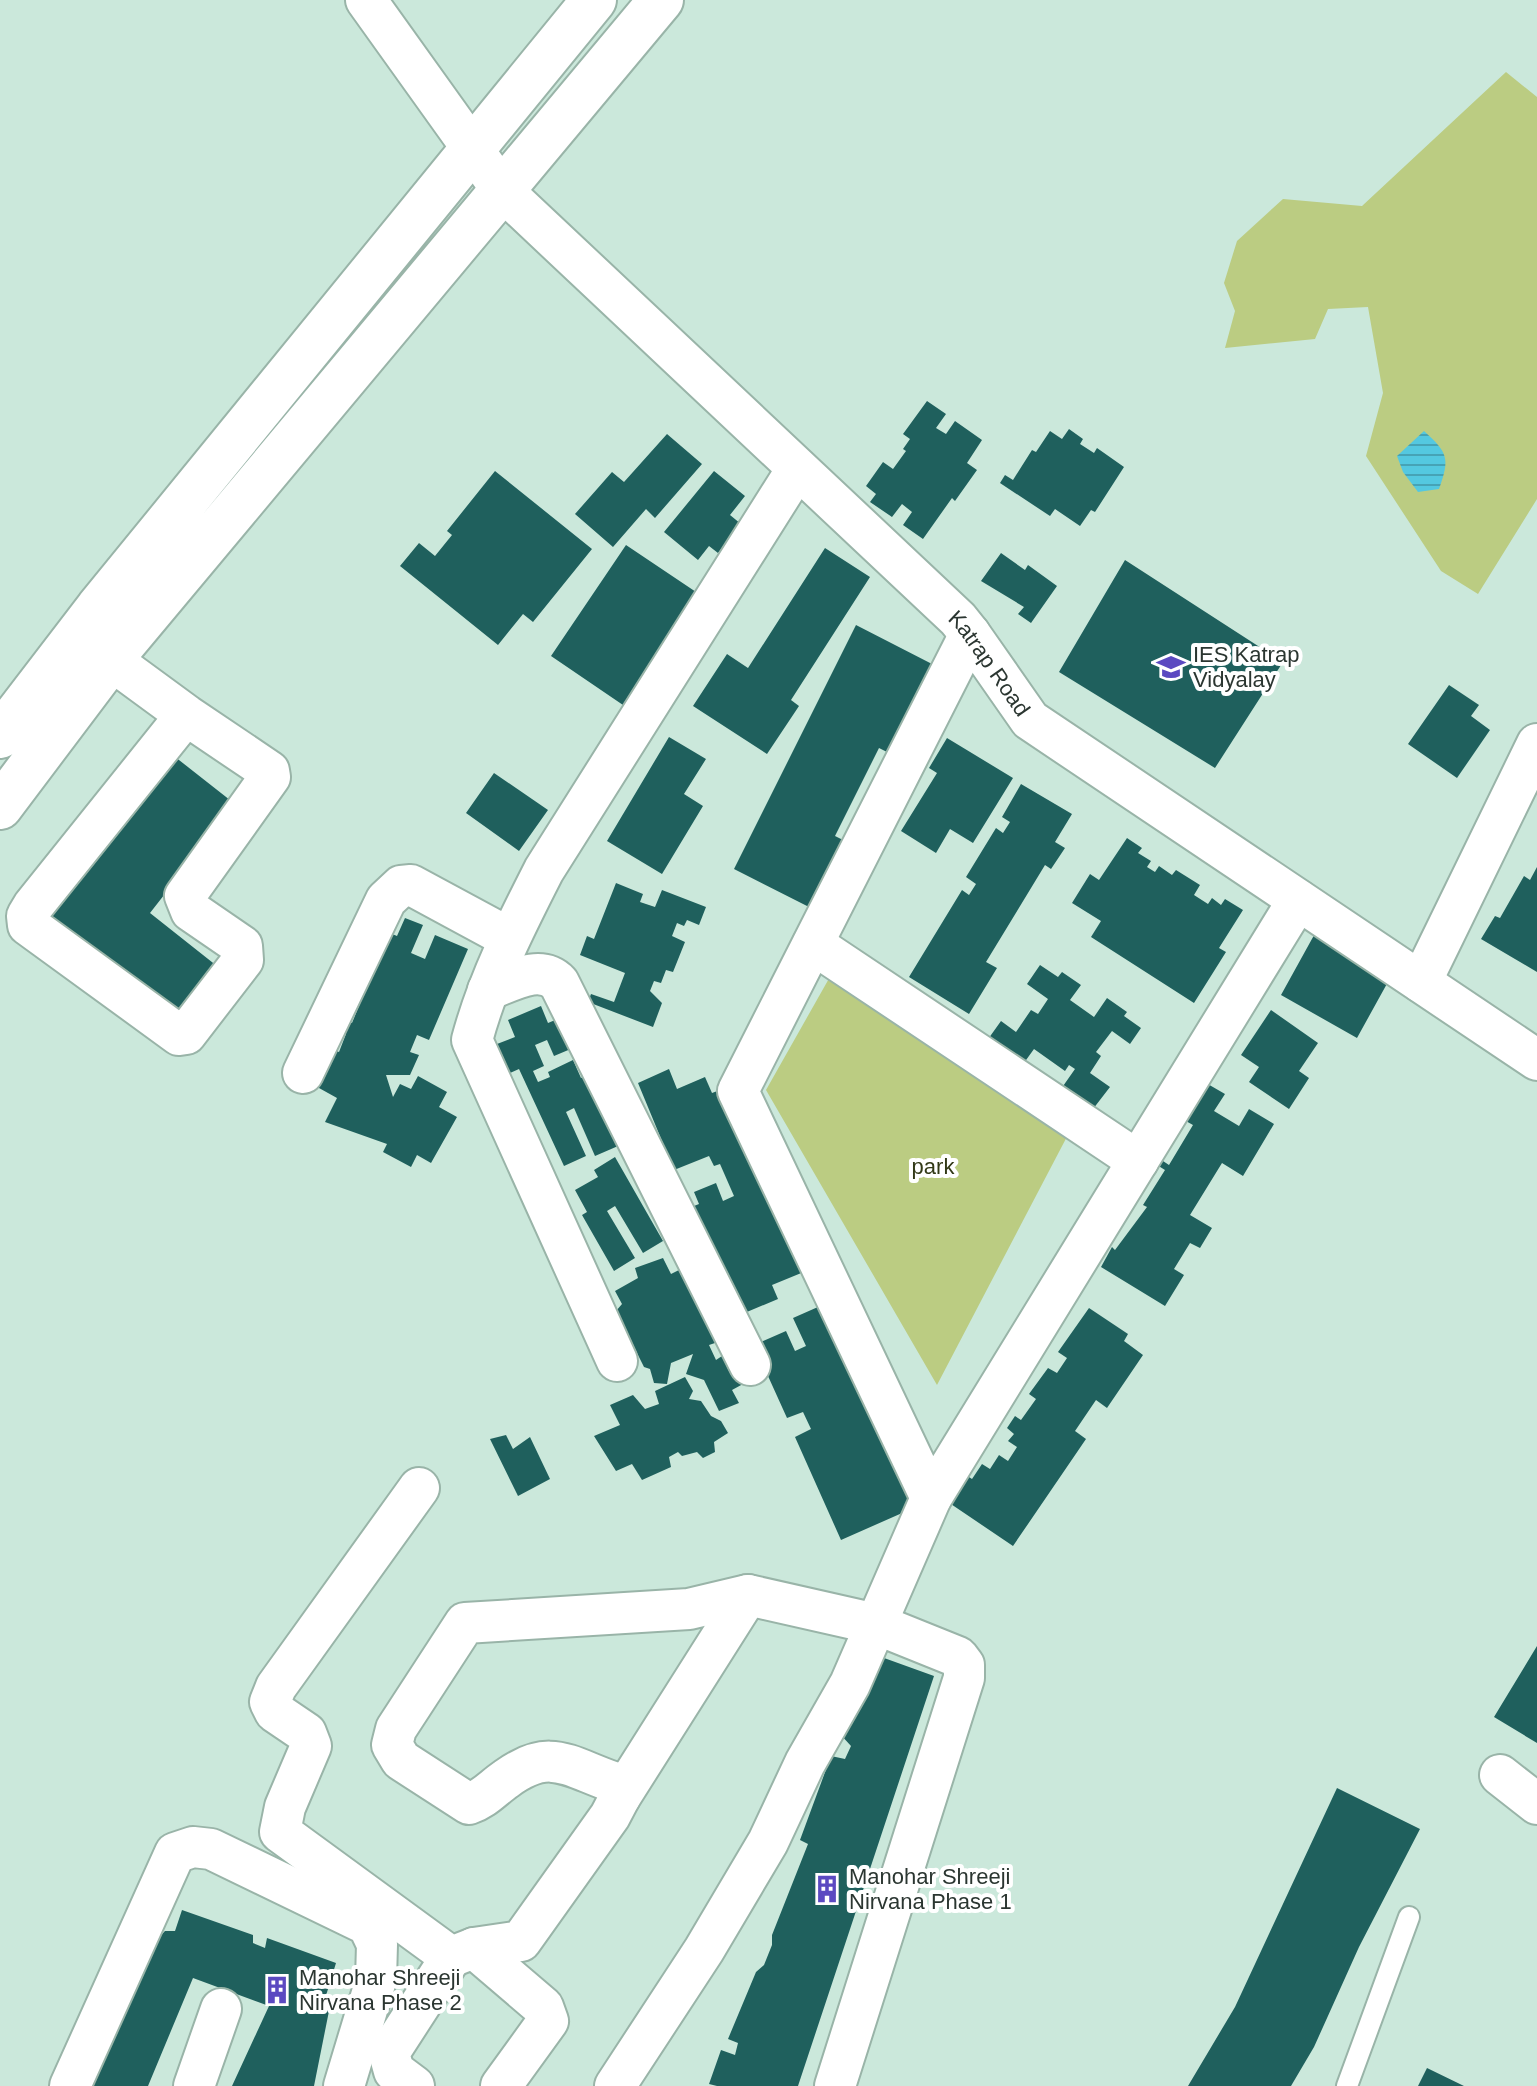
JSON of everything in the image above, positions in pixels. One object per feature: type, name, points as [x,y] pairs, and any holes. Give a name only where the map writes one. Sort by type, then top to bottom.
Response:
[{"type":"street","name":"Katrap Road","points":[[366,0],[502,190],[970,634],[1030,720],[1537,1060]]},
{"type":"street","points":[[0,807],[105,644],[473,149],[594,0]]},
{"type":"street","points":[[0,736],[105,644],[502,190],[661,0]]},
{"type":"street","points":[[617,1361],[472,1040],[509,938],[544,870],[797,469]]},
{"type":"street","points":[[931,1498],[738,1091],[970,634]]},
{"type":"street","points":[[105,644],[186,715],[269,771],[270,777],[185,896],[191,911],[242,946],[244,953],[243,960],[186,1034],[179,1035],[28,925],[27,916],[186,715]]},
{"type":"street","points":[[1421,982],[1537,744]]},
{"type":"street","points":[[303,1073],[386,900],[401,886],[411,885],[509,938]]},
{"type":"street","points":[[615,2086],[704,1950],[768,1842],[805,1763],[850,1684],[931,1498],[1298,900]]},
{"type":"street","points":[[813,944],[1138,1161]]},
{"type":"street","points":[[488,990],[534,973],[553,977],[559,983],[750,1365]]},
{"type":"street","points":[[419,1488],[276,1687],[270,1702],[275,1712],[306,1733],[311,1746],[285,1807],[280,1832],[543,2007],[548,2021],[501,2086]]},
{"type":"street","points":[[620,1797],[613,1782],[549,1759],[521,1768],[481,1800],[469,1804],[401,1760],[392,1745],[396,1729],[465,1623],[689,1609],[748,1595],[876,1624],[958,1657],[964,1665],[964,1678],[835,2086]]},
{"type":"street","points":[[414,2086],[394,2071],[389,2053],[462,1952],[521,1941],[610,1816],[748,1595]]},
{"type":"street","points":[[1500,1775],[1537,1804]]},
{"type":"street","points":[[70,2086],[175,1853],[193,1847],[211,1849],[368,1925],[377,1944],[376,1980],[344,2086]]},
{"type":"street","points":[[194,2086],[221,2009]]},
{"type":"lane","points":[[1347,2086],[1409,1917]]},
{"type":"green space","points":[[1506,72],[1537,97],[1537,499],[1478,594],[1441,571],[1366,456],[1383,393],[1368,307],[1328,309],[1315,339],[1225,348],[1235,311],[1224,283],[1237,241],[1283,199],[1362,206]]},
{"type":"green space","name":"park","points":[[831,975],[1071,1129],[937,1385],[766,1090]]},
{"type":"water","points":[[1424,431],[1442,451],[1445,470],[1439,489],[1418,492],[1403,472],[1397,456]]},
{"type":"building","points":[[927,401],[946,414],[936,428],[946,434],[955,421],[982,440],[967,463],[977,470],[955,501],[952,498],[923,539],[903,525],[912,512],[902,504],[892,517],[870,502],[876,494],[866,486],[883,462],[893,469],[906,451],[903,449],[910,439],[903,434]]},
{"type":"building","points":[[1069,429],[1083,439],[1080,444],[1094,453],[1097,448],[1124,467],[1095,512],[1091,510],[1080,526],[1055,509],[1050,516],[1000,483],[1005,475],[1013,480],[1032,450],[1036,452],[1050,431],[1062,439]]},
{"type":"building","points":[[667,434],[702,464],[655,518],[646,509],[613,547],[575,514],[612,472],[624,482]]},
{"type":"building","points":[[495,471],[592,549],[533,622],[523,614],[498,645],[400,566],[419,543],[435,556],[452,535],[447,531]]},
{"type":"building","points":[[714,471],[745,496],[730,515],[741,524],[718,553],[709,546],[698,560],[664,532]]},
{"type":"building","points":[[626,545],[699,594],[623,705],[551,656]]},
{"type":"building","points":[[825,548],[870,577],[791,700],[799,706],[767,754],[693,706],[727,654],[748,668]]},
{"type":"building","points":[[1001,553],[1025,570],[1028,565],[1057,586],[1031,623],[1018,614],[1024,607],[981,581]]},
{"type":"building","name":"IES Katrap Vidyalay","points":[[1125,560],[1283,662],[1215,768],[1059,672]]},
{"type":"building","points":[[856,625],[932,664],[887,752],[879,748],[835,836],[843,840],[809,907],[734,869]]},
{"type":"building","points":[[1449,685],[1479,705],[1471,716],[1490,730],[1457,778],[1408,744]]},
{"type":"building","points":[[669,737],[706,759],[684,794],[703,806],[662,874],[607,841]]},
{"type":"building","points":[[947,738],[1013,778],[973,843],[950,829],[936,853],[901,831],[937,773],[929,768]]},
{"type":"building","points":[[165,749],[235,804],[150,913],[227,974],[184,1028],[37,913]]},
{"type":"building","points":[[494,773],[548,810],[519,851],[466,813]]},
{"type":"building","points":[[1021,784],[1072,814],[1055,842],[1065,848],[1051,869],[1045,865],[986,962],[997,968],[969,1014],[909,977],[962,890],[969,895],[976,884],[966,877],[996,828],[1003,833],[1010,822],[1002,817]]},
{"type":"building","points":[[1127,838],[1142,848],[1138,853],[1151,861],[1147,867],[1155,872],[1159,866],[1172,875],[1176,870],[1200,885],[1194,895],[1208,904],[1212,898],[1221,905],[1225,899],[1243,910],[1219,948],[1226,952],[1194,1003],[1091,937],[1101,921],[1072,903],[1090,874],[1099,880]]},
{"type":"building","points":[[1537,867],[1537,972],[1481,939],[1495,916],[1500,918],[1524,876],[1530,880]]},
{"type":"building","points":[[616,883],[643,894],[640,902],[655,907],[662,890],[706,907],[699,925],[687,920],[684,926],[677,923],[672,936],[685,942],[673,972],[666,970],[661,983],[654,981],[650,991],[662,1003],[653,1027],[588,1002],[591,994],[614,1002],[625,973],[580,955],[587,936],[594,939]]},
{"type":"building","points":[[405,918],[423,925],[411,953],[425,959],[435,935],[468,949],[429,1040],[417,1035],[410,1052],[419,1055],[410,1075],[386,1075],[393,1097],[400,1084],[411,1089],[418,1076],[447,1092],[439,1107],[457,1117],[431,1163],[417,1155],[411,1167],[383,1152],[387,1144],[325,1122],[337,1098],[310,1083],[325,1046],[339,1052],[346,1034],[334,1029],[339,1017],[352,1023],[361,1001],[345,994],[385,931],[397,936]]},
{"type":"building","points":[[1318,928],[1394,971],[1357,1038],[1281,995]]},
{"type":"building","points":[[1040,965],[1058,977],[1062,972],[1081,985],[1070,1000],[1094,1017],[1107,998],[1127,1012],[1124,1016],[1141,1028],[1130,1044],[1112,1031],[1096,1052],[1101,1056],[1090,1073],[1110,1087],[1093,1109],[1061,1089],[1075,1069],[1069,1065],[1065,1071],[1034,1049],[1021,1067],[986,1042],[1001,1021],[1016,1032],[1031,1010],[1038,1014],[1048,999],[1027,984]]},
{"type":"building","points":[[541,1006],[548,1023],[572,1013],[585,1043],[554,1056],[547,1040],[535,1045],[544,1066],[533,1071],[538,1082],[550,1077],[548,1072],[573,1060],[581,1078],[587,1075],[625,1143],[595,1156],[574,1108],[566,1112],[586,1156],[564,1166],[519,1069],[510,1073],[497,1044],[515,1037],[508,1020]]},
{"type":"building","points":[[1271,1010],[1318,1043],[1299,1071],[1309,1078],[1289,1109],[1249,1082],[1259,1067],[1241,1055]]},
{"type":"building","points":[[669,1069],[677,1089],[705,1077],[712,1093],[720,1090],[811,1269],[772,1285],[778,1299],[735,1317],[689,1208],[699,1204],[694,1192],[716,1183],[723,1201],[734,1196],[720,1164],[714,1166],[709,1156],[674,1170],[638,1083]]},
{"type":"building","points":[[1206,1083],[1225,1094],[1214,1111],[1239,1126],[1249,1109],[1274,1124],[1243,1176],[1222,1163],[1190,1215],[1212,1228],[1200,1248],[1190,1243],[1174,1269],[1184,1275],[1165,1306],[1101,1267],[1112,1247],[1115,1250],[1147,1207],[1143,1205],[1165,1170],[1157,1165],[1160,1159],[1169,1165],[1193,1125],[1184,1120]]},
{"type":"building","points":[[615,1157],[663,1241],[643,1253],[615,1206],[607,1211],[635,1258],[614,1271],[582,1215],[587,1212],[575,1190],[598,1177],[594,1170]]},
{"type":"building","points":[[663,1258],[671,1274],[679,1270],[689,1290],[693,1288],[721,1341],[709,1345],[716,1360],[722,1356],[729,1371],[737,1367],[743,1384],[732,1390],[739,1403],[719,1411],[704,1380],[686,1374],[693,1354],[671,1363],[667,1384],[654,1383],[650,1369],[644,1367],[616,1311],[622,1304],[615,1291],[638,1278],[635,1268]]},
{"type":"building","points":[[827,1303],[918,1506],[841,1540],[795,1437],[811,1429],[803,1412],[787,1418],[754,1345],[786,1331],[795,1351],[806,1346],[793,1318]]},
{"type":"building","points":[[1089,1308],[1128,1334],[1124,1341],[1143,1355],[1107,1408],[1096,1400],[1075,1431],[1086,1439],[1013,1546],[942,1498],[960,1471],[972,1479],[982,1464],[990,1469],[999,1455],[1008,1461],[1017,1447],[1008,1441],[1014,1434],[1007,1428],[1015,1416],[1021,1420],[1036,1399],[1029,1394],[1048,1368],[1057,1373],[1067,1358],[1058,1352]]},
{"type":"building","points":[[685,1377],[693,1391],[689,1399],[701,1401],[728,1433],[714,1442],[715,1452],[703,1458],[697,1452],[682,1456],[678,1452],[669,1457],[671,1467],[642,1480],[632,1464],[616,1471],[594,1436],[620,1425],[610,1405],[633,1395],[645,1409],[659,1404],[655,1391]]},
{"type":"building","points":[[506,1435],[513,1449],[530,1437],[550,1479],[518,1496],[490,1439]]},
{"type":"building","points":[[1537,1646],[1537,1743],[1494,1717]]},
{"type":"building","name":"Manohar Shreeji Nirvana Phase 1","points":[[873,1654],[934,1676],[798,2086],[709,2084],[721,2050],[735,2055],[738,2043],[728,2039],[756,1972],[764,1965],[772,1945],[772,1935],[808,1844],[800,1840],[831,1756],[845,1759],[851,1746],[840,1734],[876,1677],[864,1674]]},
{"type":"building","points":[[1337,1788],[1420,1829],[1359,1947],[1314,2047],[1291,2086],[1188,2086],[1235,2007]]},
{"type":"building","name":"Manohar Shreeji Nirvana Phase 2","points":[[182,1910],[253,1935],[253,1943],[265,1948],[267,1938],[336,1963],[324,2002],[330,2006],[314,2086],[232,2086],[269,2006],[193,1978],[148,2086],[84,2086],[146,1951],[165,1931],[175,1931]]},
{"type":"building","points":[[1427,2068],[1464,2086],[1418,2086]]},
{"type":"place","name":"IES Katrap Vidyalay","points":[[1171,667]]},
{"type":"place","name":"Manohar Shreeji Nirvana Phase 1","points":[[827,1889]]},
{"type":"place","name":"Manohar Shreeji Nirvana Phase 2","points":[[277,1990]]}]
